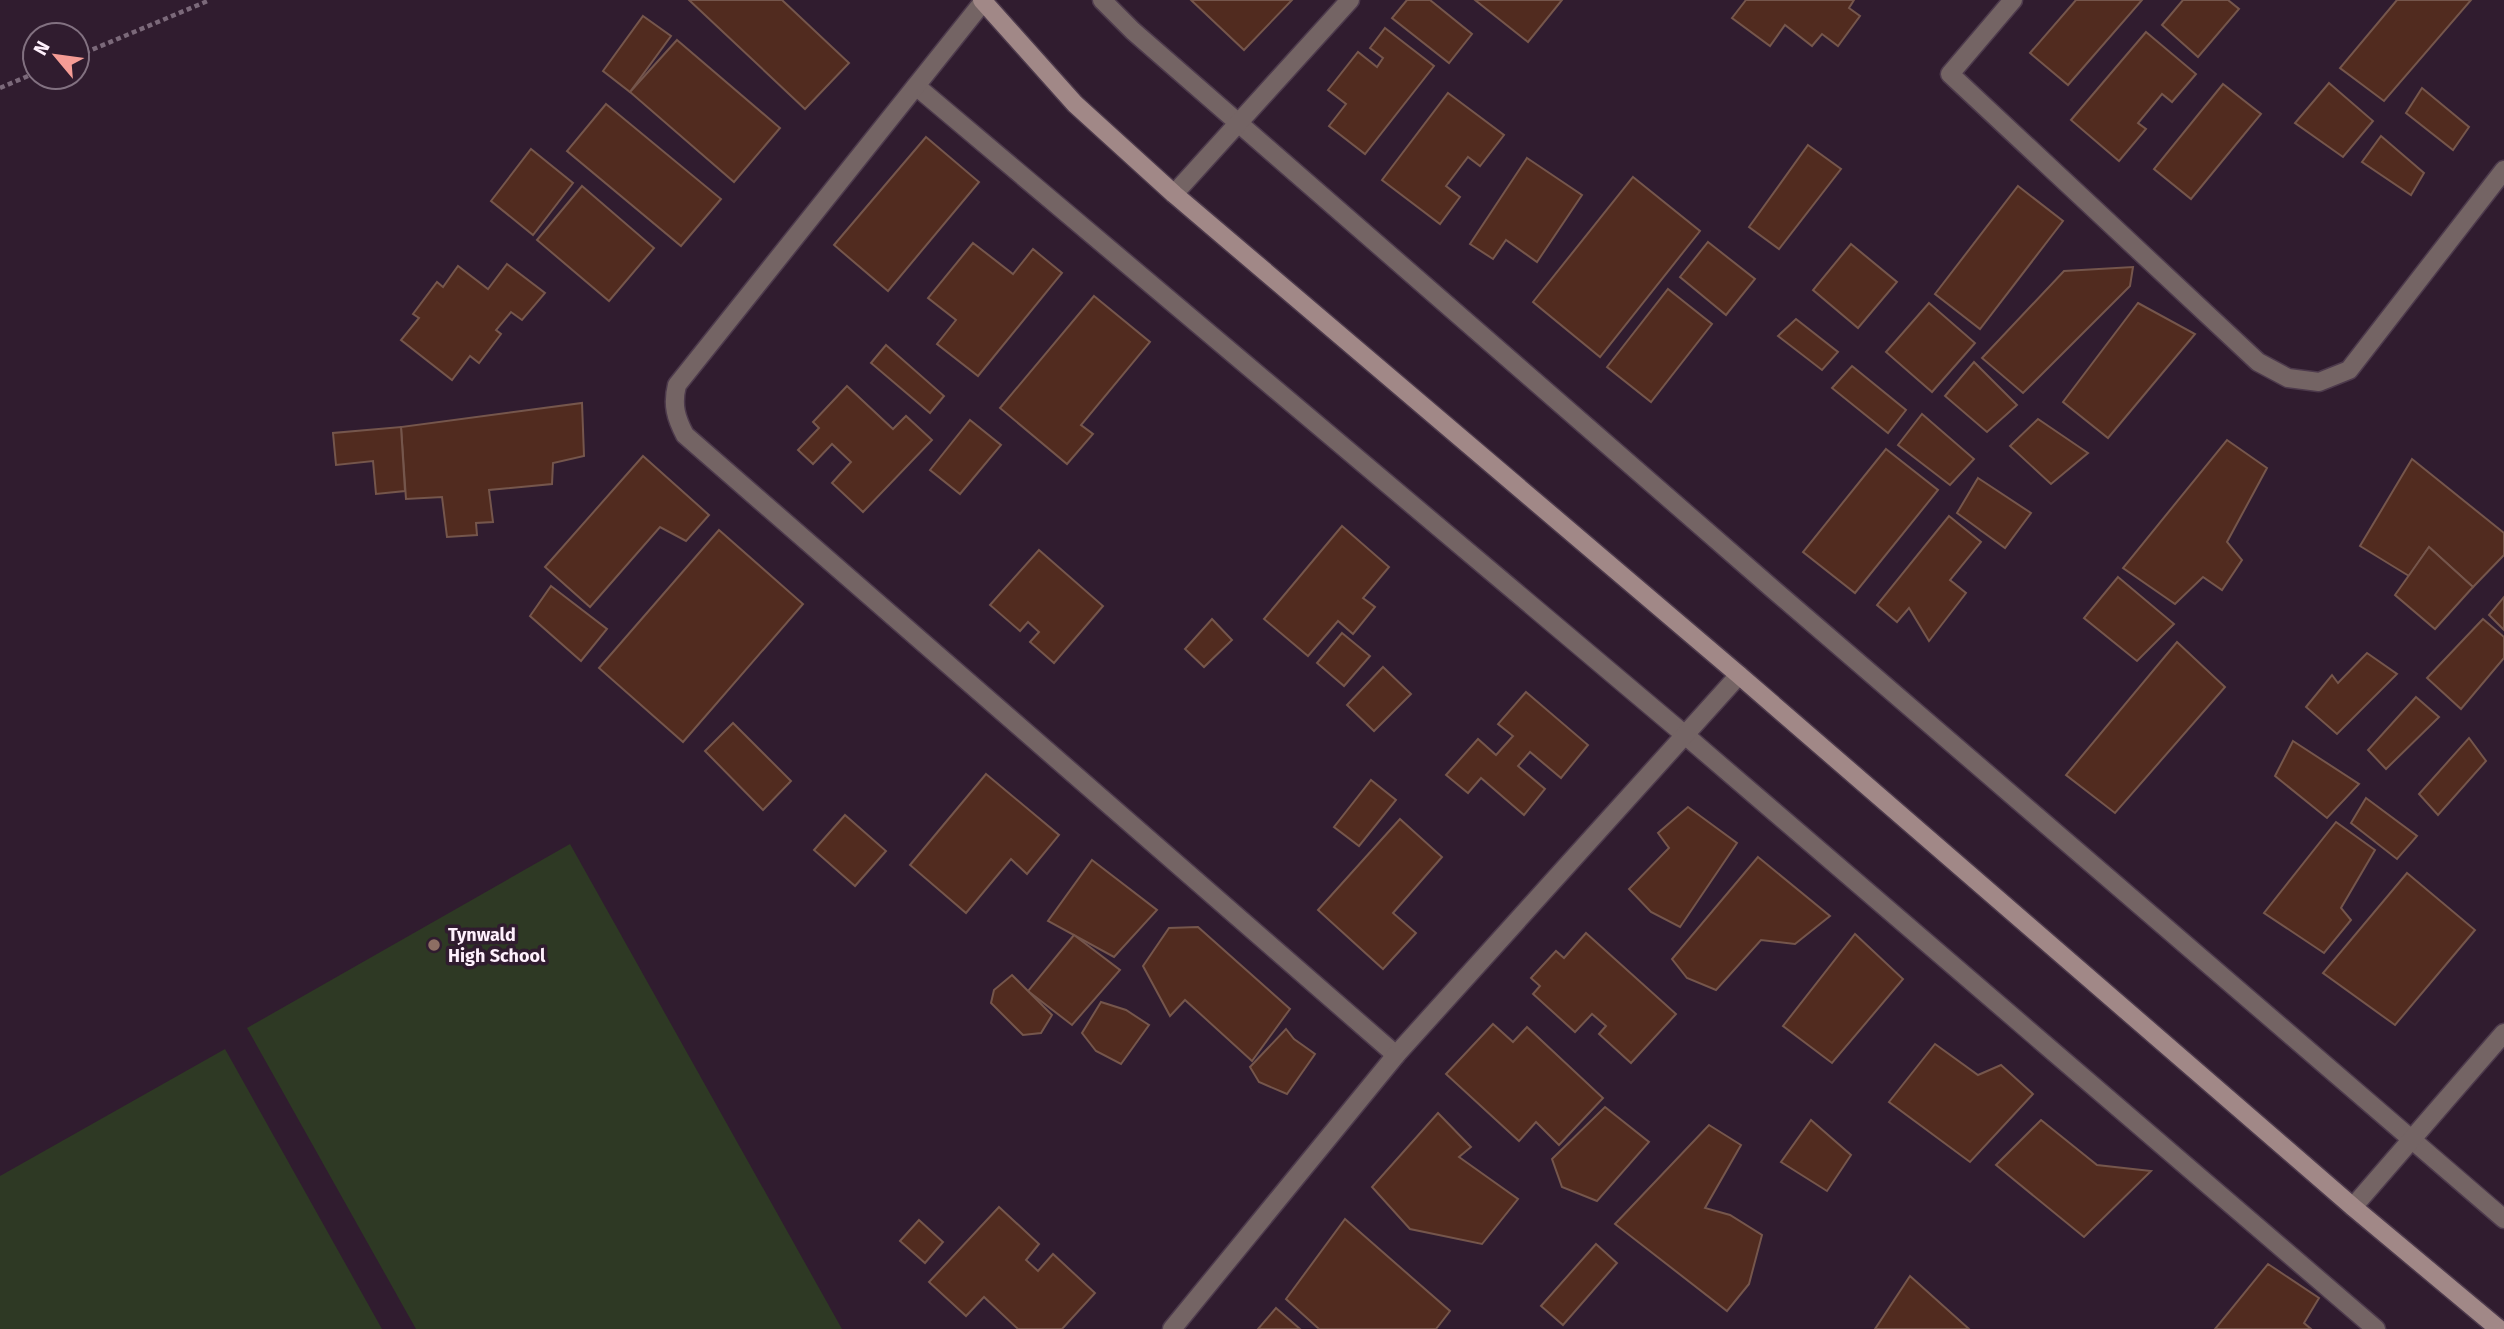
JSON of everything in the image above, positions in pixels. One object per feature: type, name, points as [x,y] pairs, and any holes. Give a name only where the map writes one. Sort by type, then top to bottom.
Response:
[{"type":"street","points":[[1102,0],[1133,31],[1774,590],[2504,1219]]},
{"type":"street","points":[[1174,194],[1350,0]]},
{"type":"street","points":[[2013,0],[1950,74],[2258,362],[2288,377],[2319,383],[2349,370],[2504,170]]},
{"type":"street","points":[[1396,1055],[685,435],[678,423],[674,410],[677,385],[982,1],[1075,104],[1174,194],[1739,675],[2354,1207],[2499,1329]]},
{"type":"street","points":[[916,86],[1685,735],[2376,1329]]},
{"type":"street","points":[[1172,1329],[1396,1055],[1739,675]]},
{"type":"street","points":[[2354,1207],[2504,1033]]},
{"type":"path","points":[[91,49],[210,0]]},
{"type":"path","points":[[0,88],[21,79]]},
{"type":"green space","points":[[570,844],[842,1329],[416,1329],[247,1028]]},
{"type":"green space","points":[[225,1049],[382,1329],[0,1329],[0,1176]]},
{"type":"building","points":[[689,0],[782,0],[849,63],[805,109]]},
{"type":"building","points":[[1191,0],[1292,0],[1244,50]]},
{"type":"building","points":[[1407,0],[1430,0],[1472,34],[1449,63],[1392,18]]},
{"type":"building","points":[[1475,0],[1562,0],[1528,42]]},
{"type":"building","points":[[1746,0],[1854,0],[1849,8],[1860,16],[1838,46],[1822,34],[1812,46],[1785,25],[1770,46],[1732,18]]},
{"type":"building","points":[[2076,0],[2142,0],[2068,85],[2030,53]]},
{"type":"building","points":[[2183,0],[2228,0],[2239,9],[2198,57],[2162,25]]},
{"type":"building","points":[[2397,0],[2471,0],[2384,101],[2340,68]]},
{"type":"building","points":[[643,16],[671,36],[630,92],[603,71]]},
{"type":"building","points":[[1385,28],[1434,66],[1365,154],[1329,126],[1346,104],[1328,90],[1358,52],[1377,67],[1383,58],[1370,48]]},
{"type":"building","points":[[2146,32],[2196,74],[2172,102],[2162,94],[2138,123],[2146,129],[2119,161],[2071,120]]},
{"type":"building","points":[[677,40],[780,128],[734,182],[630,92]]},
{"type":"building","points":[[2329,83],[2373,121],[2343,157],[2295,123]]},
{"type":"building","points":[[2223,84],[2261,114],[2191,199],[2154,169]]},
{"type":"building","points":[[2422,88],[2469,127],[2453,150],[2406,113]]},
{"type":"building","points":[[1448,93],[1504,135],[1480,166],[1468,157],[1446,186],[1460,197],[1440,224],[1382,180]]},
{"type":"building","points":[[606,104],[721,199],[681,246],[567,151]]},
{"type":"building","points":[[2381,136],[2424,173],[2411,195],[2362,162]]},
{"type":"building","points":[[926,137],[979,182],[888,291],[834,245]]},
{"type":"building","points":[[1808,145],[1841,169],[1779,249],[1749,227]]},
{"type":"building","points":[[531,149],[573,183],[533,235],[491,201]]},
{"type":"building","points":[[1527,158],[1582,195],[1537,262],[1506,240],[1493,259],[1470,244]]},
{"type":"building","points":[[1633,177],[1700,231],[1600,357],[1533,302]]},
{"type":"building","points":[[582,186],[654,248],[609,301],[537,240]]},
{"type":"building","points":[[2018,186],[2063,221],[1980,329],[1935,294]]},
{"type":"building","points":[[1708,242],[1755,279],[1726,315],[1680,277]]},
{"type":"building","points":[[973,243],[1013,274],[1033,249],[1062,273],[978,376],[937,344],[956,320],[928,298]]},
{"type":"building","points":[[1851,244],[1897,282],[1858,328],[1813,290]]},
{"type":"building","points":[[507,264],[545,293],[522,320],[511,312],[496,330],[501,334],[479,363],[470,356],[452,380],[401,340],[419,318],[413,314],[437,282],[443,287],[458,266],[488,289]]},
{"type":"building","points":[[2133,267],[2130,286],[2023,393],[1982,358],[2064,271]]},
{"type":"building","points":[[1668,289],[1712,324],[1651,402],[1607,367]]},
{"type":"building","points":[[1094,296],[1150,342],[1081,425],[1093,434],[1067,464],[1000,408]]},
{"type":"building","points":[[1929,303],[1975,343],[1932,392],[1886,352]]},
{"type":"building","points":[[2138,303],[2195,334],[2108,438],[2063,402]]},
{"type":"building","points":[[1796,319],[1838,352],[1822,370],[1778,336]]},
{"type":"building","points":[[886,345],[944,396],[930,413],[871,363]]},
{"type":"building","points":[[1974,362],[2017,405],[1987,432],[1945,396]]},
{"type":"building","points":[[1852,366],[1906,410],[1888,433],[1832,388]]},
{"type":"building","points":[[847,386],[893,429],[906,416],[932,440],[863,512],[832,483],[851,462],[832,444],[813,464],[798,450],[819,428],[813,422]]},
{"type":"building","points":[[582,403],[584,456],[553,463],[552,484],[489,490],[493,522],[476,523],[477,535],[447,537],[442,497],[406,499],[401,427]]},
{"type":"building","points":[[1922,414],[1974,459],[1950,485],[1898,445]]},
{"type":"building","points":[[2038,419],[2088,453],[2051,484],[2010,446]]},
{"type":"building","points":[[970,420],[1001,445],[960,494],[930,470]]},
{"type":"building","points":[[401,427],[405,491],[376,494],[373,461],[336,465],[333,433]]},
{"type":"building","points":[[2227,440],[2267,468],[2227,542],[2242,560],[2222,590],[2203,577],[2175,604],[2123,568]]},
{"type":"building","points":[[1886,449],[1938,490],[1855,593],[1803,552]]},
{"type":"building","points":[[643,456],[709,515],[686,541],[660,527],[590,607],[545,567]]},
{"type":"building","points":[[2412,459],[2504,533],[2504,555],[2473,587],[2429,547],[2409,576],[2360,546]]},
{"type":"building","points":[[1978,478],[2031,513],[2005,548],[1957,513]]},
{"type":"building","points":[[1949,516],[1981,542],[1950,580],[1966,593],[1929,641],[1909,608],[1897,622],[1877,605]]},
{"type":"building","points":[[1342,526],[1389,567],[1363,598],[1375,607],[1353,634],[1338,621],[1308,656],[1264,619]]},
{"type":"building","points":[[719,530],[803,604],[683,742],[599,668]]},
{"type":"building","points":[[2429,547],[2473,587],[2435,629],[2395,595]]},
{"type":"building","points":[[1039,550],[1103,606],[1054,663],[1030,642],[1039,632],[1028,622],[1020,631],[990,605]]},
{"type":"building","points":[[2118,577],[2174,624],[2137,661],[2084,618]]},
{"type":"building","points":[[551,586],[607,629],[581,661],[530,616]]},
{"type":"building","points":[[2504,597],[2504,630],[2489,615]]},
{"type":"building","points":[[1212,619],[1232,640],[1204,667],[1185,649]]},
{"type":"building","points":[[2483,619],[2504,637],[2504,658],[2461,709],[2427,678]]},
{"type":"building","points":[[1342,633],[1370,656],[1344,686],[1317,663]]},
{"type":"building","points":[[2177,642],[2225,687],[2115,813],[2066,775]]},
{"type":"building","points":[[2367,653],[2397,674],[2337,734],[2306,707],[2332,675],[2338,683]]},
{"type":"building","points":[[1383,667],[1411,694],[1374,731],[1347,705]]},
{"type":"building","points":[[1526,692],[1588,745],[1561,778],[1530,752],[1518,766],[1545,789],[1524,815],[1481,778],[1468,793],[1446,775],[1478,739],[1496,755],[1513,736],[1498,724]]},
{"type":"building","points":[[2416,697],[2439,717],[2386,769],[2368,750]]},
{"type":"building","points":[[733,723],[791,781],[763,810],[705,751]]},
{"type":"building","points":[[2469,738],[2486,761],[2438,815],[2419,794]]},
{"type":"building","points":[[2293,741],[2359,784],[2327,818],[2275,776]]},
{"type":"building","points":[[986,774],[1059,835],[1027,874],[1011,859],[966,913],[910,865]]},
{"type":"building","points":[[1371,780],[1396,800],[1359,846],[1334,827]]},
{"type":"building","points":[[2366,798],[2417,836],[2397,859],[2351,823]]},
{"type":"building","points":[[1688,807],[1737,843],[1680,927],[1651,912],[1629,889],[1669,848],[1658,833]]},
{"type":"building","points":[[845,815],[886,851],[855,886],[814,850]]},
{"type":"building","points":[[1400,819],[1442,857],[1393,913],[1416,933],[1383,969],[1318,910]]},
{"type":"building","points":[[2336,822],[2375,850],[2341,908],[2351,920],[2324,953],[2264,913]]},
{"type":"building","points":[[1758,857],[1830,916],[1795,944],[1761,940],[1716,990],[1687,978],[1672,959]]},
{"type":"building","points":[[1092,860],[1157,910],[1114,957],[1048,921]]},
{"type":"building","points":[[2407,873],[2475,930],[2395,1025],[2323,973]]},
{"type":"building","points":[[1198,927],[1290,1009],[1252,1061],[1185,1000],[1170,1016],[1143,966],[1169,928]]},
{"type":"building","points":[[1586,933],[1676,1014],[1631,1063],[1599,1034],[1606,1026],[1592,1014],[1575,1032],[1533,994],[1540,986],[1531,978],[1556,951],[1564,958]]},
{"type":"building","points":[[1855,934],[1903,979],[1832,1063],[1783,1026]]},
{"type":"building","points":[[1074,935],[1120,970],[1072,1025],[1028,991]]},
{"type":"building","points":[[1012,975],[1052,1015],[1041,1033],[1023,1035],[991,1003],[994,990]]},
{"type":"building","points":[[1101,1002],[1126,1010],[1149,1025],[1121,1064],[1096,1051],[1082,1033]]},
{"type":"building","points":[[1493,1024],[1513,1042],[1527,1027],[1603,1098],[1559,1145],[1536,1122],[1519,1141],[1446,1074]]},
{"type":"building","points":[[1286,1029],[1294,1039],[1315,1054],[1287,1094],[1259,1082],[1250,1067]]},
{"type":"building","points":[[1935,1044],[1978,1075],[2001,1065],[2033,1094],[1970,1162],[1889,1102]]},
{"type":"building","points":[[1605,1107],[1649,1142],[1597,1201],[1562,1187],[1552,1159]]},
{"type":"building","points":[[1438,1113],[1471,1147],[1459,1157],[1518,1199],[1482,1244],[1410,1229],[1372,1187]]},
{"type":"building","points":[[1811,1120],[1851,1155],[1827,1191],[1781,1162]]},
{"type":"building","points":[[2041,1120],[2097,1165],[2151,1171],[2084,1237],[1996,1165]]},
{"type":"building","points":[[1709,1125],[1741,1145],[1705,1208],[1730,1215],[1762,1235],[1749,1284],[1727,1311],[1615,1224]]},
{"type":"building","points":[[999,1207],[1039,1244],[1026,1260],[1038,1271],[1053,1254],[1095,1293],[1062,1329],[1018,1329],[984,1297],[966,1316],[929,1282]]},
{"type":"building","points":[[1345,1219],[1450,1311],[1436,1329],[1319,1329],[1286,1299]]},
{"type":"building","points":[[919,1220],[943,1242],[925,1263],[900,1241]]},
{"type":"building","points":[[1596,1244],[1617,1263],[1563,1325],[1541,1306]]},
{"type":"building","points":[[2268,1264],[2319,1298],[2304,1323],[2311,1329],[2215,1329]]},
{"type":"building","points":[[1910,1276],[1969,1329],[1875,1329]]},
{"type":"building","points":[[1276,1308],[1300,1329],[1258,1329]]},
{"type":"place","name":"Tynwald High School","points":[[434,945]]}]
